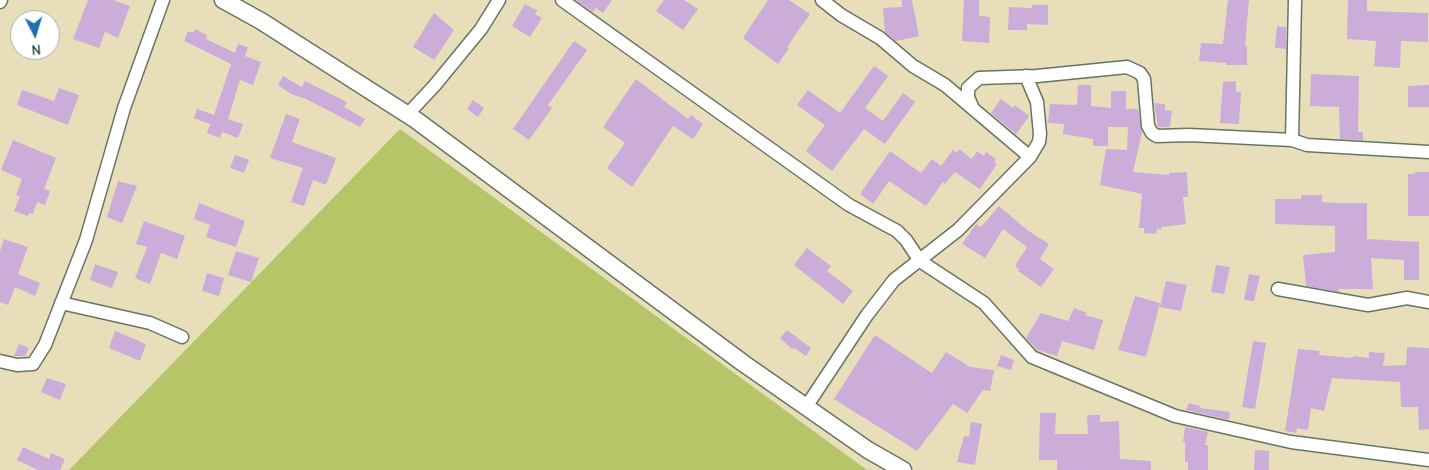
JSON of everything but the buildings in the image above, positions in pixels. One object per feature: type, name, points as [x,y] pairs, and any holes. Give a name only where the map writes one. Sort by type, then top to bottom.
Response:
[{"type":"street","points":[[0,361],[17,365],[32,364],[45,345],[86,240],[124,108],[163,0]]},
{"type":"street","points":[[223,0],[277,30],[408,114],[558,224],[599,258],[806,407],[903,470]]},
{"type":"street","points":[[408,114],[435,85],[480,28],[499,0]]},
{"type":"street","points":[[822,0],[841,15],[880,38],[913,66],[945,85],[1030,157]]},
{"type":"street","points":[[1292,140],[1295,0]]},
{"type":"street","points":[[570,2],[849,205],[896,231],[906,240],[920,261],[984,303],[1032,357],[1174,416],[1291,442],[1429,460]]},
{"type":"street","points":[[972,109],[968,97],[968,88],[979,78],[1127,67],[1140,73],[1144,79],[1148,126],[1152,133],[1157,136],[1188,135],[1292,140],[1307,145],[1429,152]]},
{"type":"street","points":[[806,407],[867,314],[894,280],[958,230],[1030,157],[1039,142],[1040,134],[1037,102],[1026,76]]},
{"type":"street","points":[[1278,289],[1368,305],[1408,298],[1429,302]]},
{"type":"street","points":[[60,303],[150,323],[182,337]]},
{"type":"green space","points":[[400,129],[867,470],[69,470]]}]
